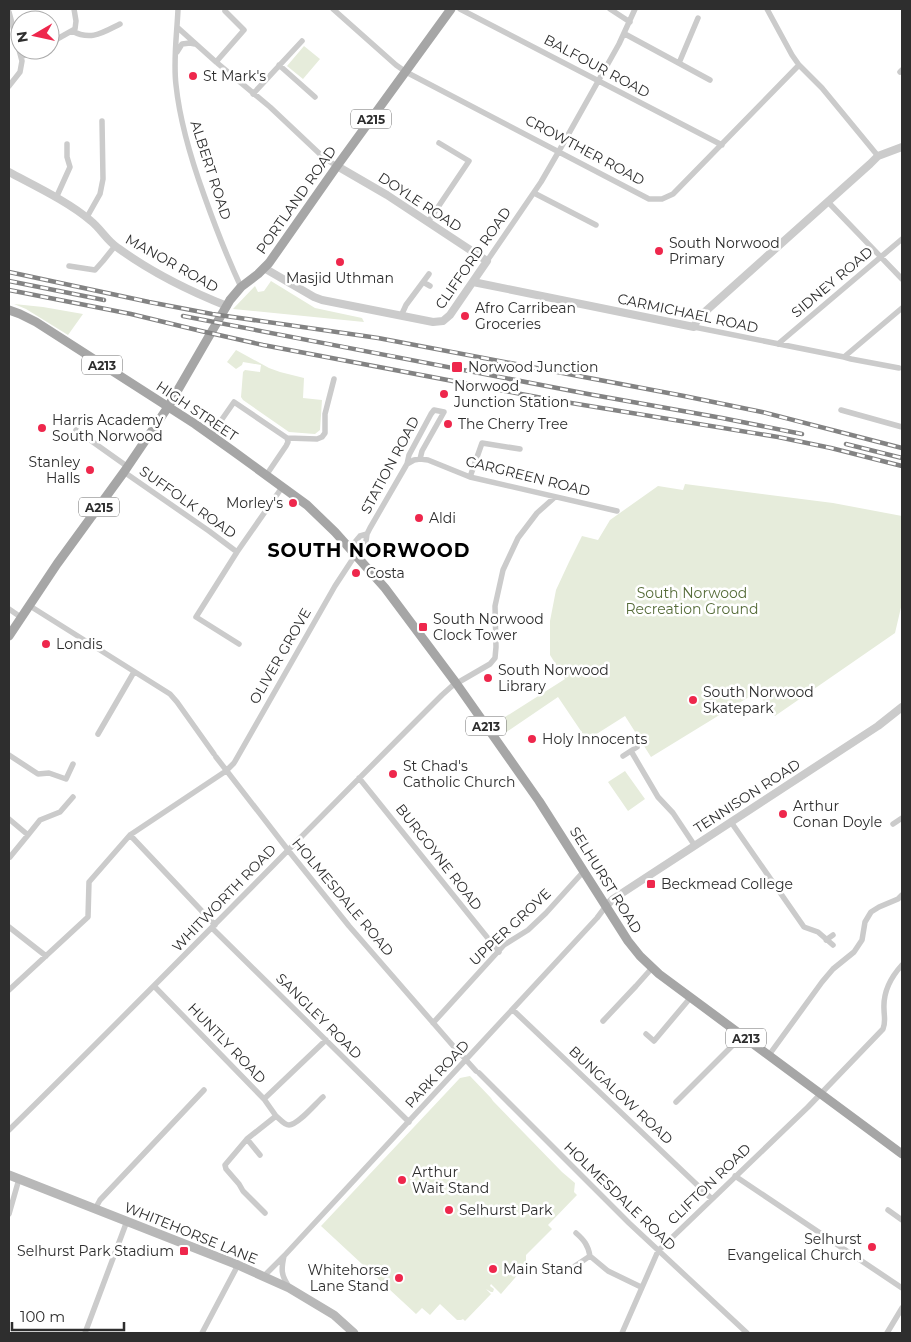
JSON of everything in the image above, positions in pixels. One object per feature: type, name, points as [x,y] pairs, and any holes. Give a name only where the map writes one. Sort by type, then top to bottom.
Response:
[{"type":"main road","name":"PORTLAND ROAD","points":[[168,407],[227,306],[241,287],[264,268],[451,9]]},
{"type":"main road","name":"HIGH STREET","points":[[9,310],[36,322],[211,435],[267,474],[307,505],[354,553]]},
{"type":"main road","name":"A215","points":[[9,636],[57,564],[126,470],[168,407]]},
{"type":"main road","name":"SELHURST ROAD","points":[[354,553],[385,588],[456,683],[540,802],[628,941],[652,968],[902,1154]]},
{"type":"main road","name":"WHITEHORSE LANE","points":[[9,1175],[238,1265],[289,1288],[334,1315],[354,1333]]},
{"type":"street","points":[[60,38],[72,31],[76,25],[74,9]]},
{"type":"street","name":"ALBERT ROAD","points":[[178,9],[175,69],[180,116],[187,145],[210,210],[241,287]]},
{"type":"street","name":"CROWTHER ROAD","points":[[333,9],[406,72],[649,199],[662,199],[673,194],[799,65]]},
{"type":"street","name":"BALFOUR ROAD","points":[[460,9],[722,145]]},
{"type":"street","points":[[610,9],[630,22]]},
{"type":"street","name":"CLIFFORD ROAD","points":[[264,268],[318,299],[433,322],[443,321],[452,313],[488,261],[560,151],[625,34],[635,9]]},
{"type":"street","points":[[767,9],[792,56],[822,88],[878,156]]},
{"type":"street","points":[[216,62],[244,30],[225,11]]},
{"type":"street","points":[[679,63],[698,18]]},
{"type":"street","points":[[72,31],[82,36],[92,36],[120,24]]},
{"type":"street","points":[[177,28],[270,107],[322,156],[338,166]]},
{"type":"street","points":[[625,34],[710,80]]},
{"type":"street","points":[[253,94],[302,41]]},
{"type":"street","points":[[176,56],[182,44],[192,43],[198,46]]},
{"type":"street","points":[[9,86],[20,72],[21,60]]},
{"type":"street","points":[[279,66],[314,97]]},
{"type":"street","points":[[87,217],[100,194],[103,183],[102,121]]},
{"type":"street","points":[[428,222],[469,161],[439,143]]},
{"type":"street","points":[[56,198],[70,167],[66,144]]},
{"type":"street","points":[[694,327],[698,318],[878,156],[902,147]]},
{"type":"street","name":"DOYLE ROAD","points":[[338,166],[488,261]]},
{"type":"street","name":"MANOR ROAD","points":[[9,172],[87,217],[115,246],[176,283],[227,306]]},
{"type":"street","points":[[534,193],[596,225]]},
{"type":"street","points":[[828,202],[902,279]]},
{"type":"street","name":"SIDNEY ROAD","points":[[778,344],[902,239]]},
{"type":"street","points":[[69,266],[95,270],[104,262],[115,246]]},
{"type":"street","points":[[401,316],[406,305],[429,274]]},
{"type":"street","points":[[423,282],[430,286]]},
{"type":"street","name":"CARMICHAEL ROAD","points":[[473,282],[844,357],[851,360],[899,368]]},
{"type":"street","points":[[844,357],[902,308]]},
{"type":"street","points":[[211,435],[234,402],[287,438],[317,439],[325,433],[325,414],[334,379]]},
{"type":"street","name":"STATION ROAD","points":[[354,553],[366,541],[367,534],[407,464],[409,455],[431,414],[434,410],[444,412],[422,450],[420,459]]},
{"type":"street","points":[[841,410],[902,427]]},
{"type":"street","name":"SUFFOLK ROAD","points":[[76,430],[126,470],[237,552]]},
{"type":"street","points":[[267,474],[286,446],[287,438]]},
{"type":"street","points":[[470,477],[482,442],[520,450]]},
{"type":"street","points":[[407,464],[420,459]]},
{"type":"street","name":"CARGREEN ROAD","points":[[420,459],[428,460],[470,477],[617,511]]},
{"type":"street","points":[[239,644],[196,617],[237,552],[283,486]]},
{"type":"street","name":"WHITWORTH ROAD","points":[[9,1130],[442,696],[456,683],[490,664],[495,658],[495,606],[503,570],[518,538],[537,513],[555,496]]},
{"type":"street","name":"STATION ROAD","points":[[354,553],[360,536],[367,534]]},
{"type":"street","name":"OLIVER GROVE","points":[[9,990],[88,918],[89,882],[130,835],[226,771],[234,763],[354,553]]},
{"type":"street","name":"HOLMESDALE ROAD","points":[[30,606],[174,698],[226,771],[288,850],[349,926],[456,1050],[593,1188],[747,1333]]},
{"type":"street","points":[[9,609],[22,618]]},
{"type":"street","points":[[98,734],[134,672]]},
{"type":"street","name":"TENNISON ROAD","points":[[606,906],[612,899],[878,726],[902,706]]},
{"type":"street","points":[[624,756],[637,747]]},
{"type":"street","points":[[631,751],[658,797],[673,813],[695,846]]},
{"type":"street","points":[[9,755],[38,774],[49,773],[66,779],[73,764]]},
{"type":"street","name":"BURGOYNE ROAD","points":[[360,778],[499,952]]},
{"type":"street","points":[[10,856],[40,820],[60,812],[73,797]]},
{"type":"street","points":[[9,818],[28,835]]},
{"type":"street","points":[[893,824],[902,818]]},
{"type":"street","points":[[731,822],[804,927],[818,932],[832,945]]},
{"type":"street","name":"SANGLEY ROAD","points":[[130,835],[214,926],[409,1122]]},
{"type":"street","name":"UPPER GROVE","points":[[433,1023],[499,952],[508,943],[528,930],[546,913],[584,871]]},
{"type":"street","points":[[769,1055],[822,982],[833,969],[854,952],[862,940],[865,922],[871,912],[902,895]]},
{"type":"street","name":"PARK ROAD","points":[[263,1277],[466,1061],[606,906]]},
{"type":"street","points":[[9,927],[46,956]]},
{"type":"street","points":[[826,940],[833,934]]},
{"type":"street","name":"CLIFTON ROAD","points":[[622,1333],[658,1251],[808,1107],[884,1029],[886,990],[891,979],[902,965]]},
{"type":"street","points":[[603,1022],[652,968]]},
{"type":"street","name":"HUNTLY ROAD","points":[[154,986],[264,1099],[326,1040]]},
{"type":"street","points":[[646,1034],[654,1041],[691,997]]},
{"type":"street","name":"BUNGALOW ROAD","points":[[513,1010],[712,1199]]},
{"type":"street","points":[[676,1102],[742,1036]]},
{"type":"street","points":[[96,1209],[100,1200],[204,1090]]},
{"type":"street","points":[[264,1099],[276,1116],[288,1125],[298,1121],[323,1097]]},
{"type":"street","points":[[265,1213],[243,1191],[225,1165],[247,1139],[276,1116]]},
{"type":"street","points":[[247,1139],[260,1155]]},
{"type":"street","points":[[735,1176],[902,1288]]},
{"type":"street","points":[[9,1214],[19,1178]]},
{"type":"street","points":[[888,1210],[902,1220]]},
{"type":"street","points":[[85,1333],[127,1221]]},
{"type":"street","points":[[576,1233],[585,1241],[590,1256],[608,1272],[642,1287]]},
{"type":"street","points":[[284,1256],[281,1269],[283,1278],[289,1288]]},
{"type":"street","points":[[575,1266],[590,1256]]},
{"type":"street","points":[[202,1333],[238,1265]]},
{"type":"street","points":[[887,1333],[902,1308]]},
{"type":"green space","points":[[304,46],[320,59],[303,79],[287,66]]},
{"type":"green space","points":[[271,281],[315,308],[362,318],[364,322],[233,309],[255,286],[258,292],[264,291]]},
{"type":"green space","points":[[14,304],[83,314],[68,335],[26,309]]},
{"type":"green space","points":[[236,350],[269,368],[304,378],[303,398],[322,400],[320,430],[315,434],[289,432],[243,400],[241,397],[243,372],[245,370],[260,372],[261,365],[243,362],[236,369],[227,362]]},
{"type":"green space","name":"South Norwood Recreation Ground","points":[[685,484],[833,503],[902,516],[902,603],[895,633],[775,716],[757,692],[651,757],[625,716],[587,740],[558,697],[502,735],[494,724],[565,679],[550,655],[550,621],[556,590],[582,536],[598,540],[610,520],[658,486],[683,490]]},
{"type":"green space","points":[[625,771],[645,799],[628,811],[608,782]]},
{"type":"green space","name":"Selhurst Park","points":[[470,1076],[562,1172],[575,1183],[574,1192],[577,1195],[548,1225],[552,1229],[526,1255],[526,1265],[501,1294],[491,1284],[490,1286],[494,1289],[493,1292],[486,1289],[491,1294],[465,1321],[463,1319],[457,1320],[440,1304],[430,1315],[422,1308],[416,1314],[321,1226],[460,1078]]},
{"type":"railway","points":[[9,272],[212,314],[378,338],[684,396],[762,412],[902,448]]},
{"type":"railway","points":[[9,281],[104,300]]},
{"type":"railway","points":[[9,290],[131,314],[263,345],[553,400],[778,437],[902,466]]},
{"type":"railway","points":[[183,316],[802,434]]},
{"type":"railway","points":[[846,444],[902,458]]},
{"type":"place","name":"St Mark's","points":[[193,76]]},
{"type":"place","name":"South Norwood Primary","points":[[659,251]]},
{"type":"place","name":"Masjid Uthman","points":[[340,262]]},
{"type":"place","name":"Afro Carribean Groceries","points":[[465,316]]},
{"type":"place","name":"Norwood Junction","points":[[457,367]]},
{"type":"place","name":"Norwood Junction Station","points":[[444,394]]},
{"type":"place","name":"The Cherry Tree","points":[[448,424]]},
{"type":"place","name":"Harris Academy South Norwood","points":[[42,428]]},
{"type":"place","name":"Stanley Halls","points":[[90,470]]},
{"type":"place","name":"Morley's","points":[[293,503]]},
{"type":"place","name":"Aldi","points":[[419,518]]},
{"type":"place","name":"Costa","points":[[356,573]]},
{"type":"place","name":"South Norwood Clock Tower","points":[[423,627]]},
{"type":"place","name":"Londis","points":[[46,644]]},
{"type":"place","name":"South Norwood Library","points":[[488,678]]},
{"type":"place","name":"South Norwood Skatepark","points":[[693,700]]},
{"type":"place","name":"Holy Innocents","points":[[532,739]]},
{"type":"place","name":"St Chad's Catholic Church","points":[[393,774]]},
{"type":"place","name":"Arthur Conan Doyle","points":[[783,814]]},
{"type":"place","name":"Beckmead College","points":[[651,884]]},
{"type":"place","name":"Arthur Wait Stand","points":[[402,1180]]},
{"type":"place","name":"Selhurst Park","points":[[449,1210]]},
{"type":"place","name":"Selhurst Evangelical Church","points":[[872,1247]]},
{"type":"place","name":"Selhurst Park Stadium","points":[[184,1251]]},
{"type":"place","name":"Main Stand","points":[[493,1269]]},
{"type":"place","name":"Whitehorse Lane Stand","points":[[399,1278]]},
{"type":"district","name":"SOUTH NORWOOD","points":[[369,550]]}]
